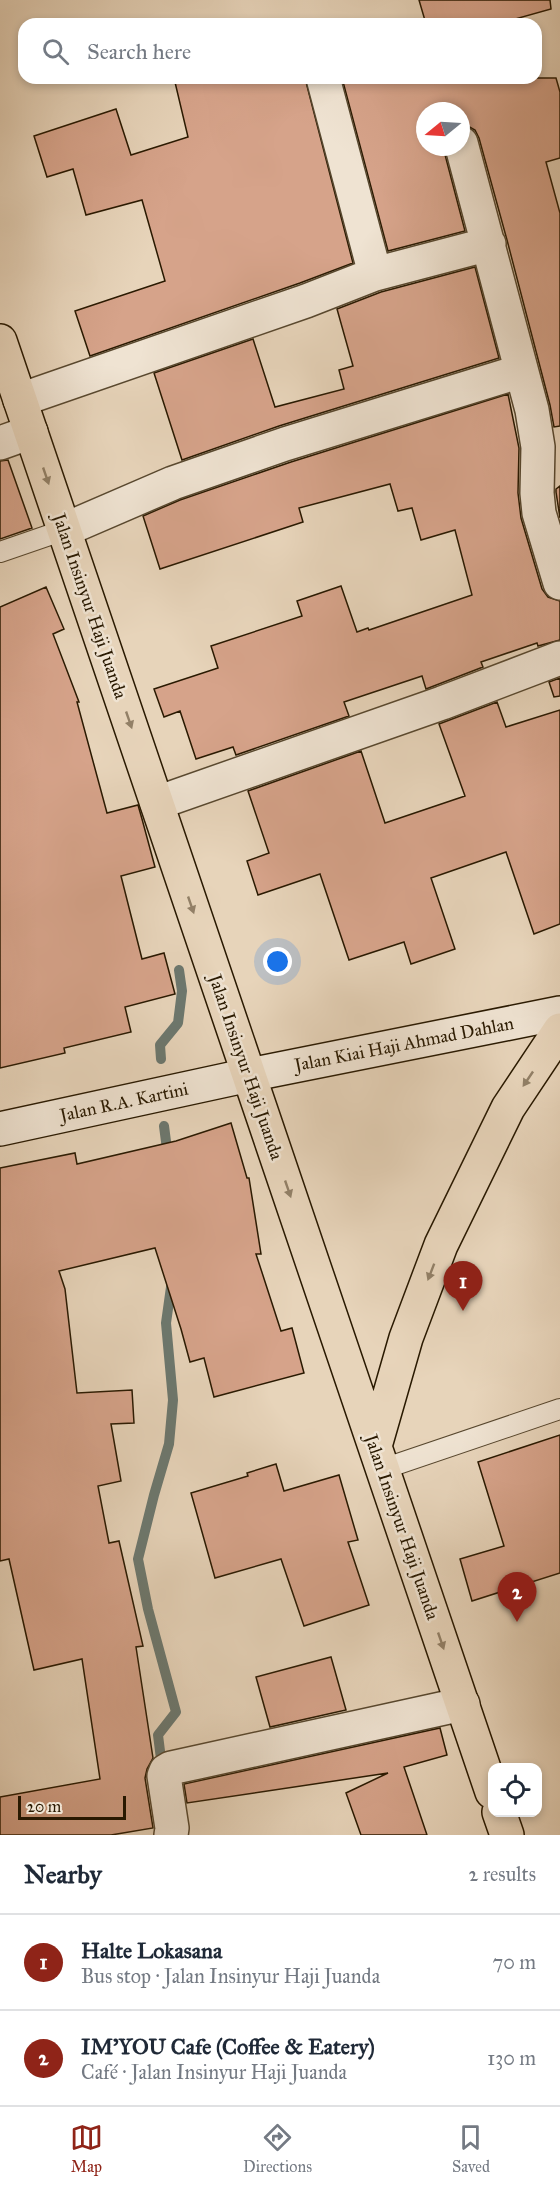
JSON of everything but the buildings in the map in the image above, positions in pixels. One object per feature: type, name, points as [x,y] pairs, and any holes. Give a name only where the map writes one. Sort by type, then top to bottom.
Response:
[{"type":"highway","name":"Jalan Insinyur Haji Juanda","points":[[0,341],[488,1780]]},
{"type":"highway","points":[[379,1458],[406,1338],[441,1245],[508,1108],[560,1030]]},
{"type":"highway","points":[[501,1817],[507,1835]]},
{"type":"street","points":[[325,84],[375,274]]},
{"type":"street","points":[[465,156],[532,410],[538,447],[539,513],[560,583]]},
{"type":"street","points":[[20,400],[306,301],[375,274],[489,244]]},
{"type":"street","points":[[64,530],[206,471],[285,444],[521,371]]},
{"type":"street","points":[[0,443],[31,432]]},
{"type":"street","points":[[157,803],[442,703],[560,658]]},
{"type":"street","name":"Jalan Kiai Haji Ahmad Dahlan","points":[[249,1075],[560,1013]]},
{"type":"street","name":"Jalan R.A. Kartini","points":[[0,1129],[249,1075]]},
{"type":"street","points":[[171,1835],[172,1828],[164,1776],[171,1768],[463,1704]]},
{"type":"lane","points":[[0,552],[64,530]]},
{"type":"lane","points":[[379,1458],[560,1409]]},
{"type":"waterway","points":[[161,1059],[160,1045],[178,1023],[182,991],[179,970]]},
{"type":"waterway","points":[[164,1126],[168,1157]]},
{"type":"waterway","points":[[162,1767],[158,1735],[176,1712],[148,1609],[138,1559],[169,1444],[173,1400],[166,1323],[172,1280]]},
{"type":"place","name":"Halte Lokasana","points":[[463,1311]]},
{"type":"place","name":"IM'YOU Cafe (Coffee & Eatery)","points":[[517,1622]]}]
